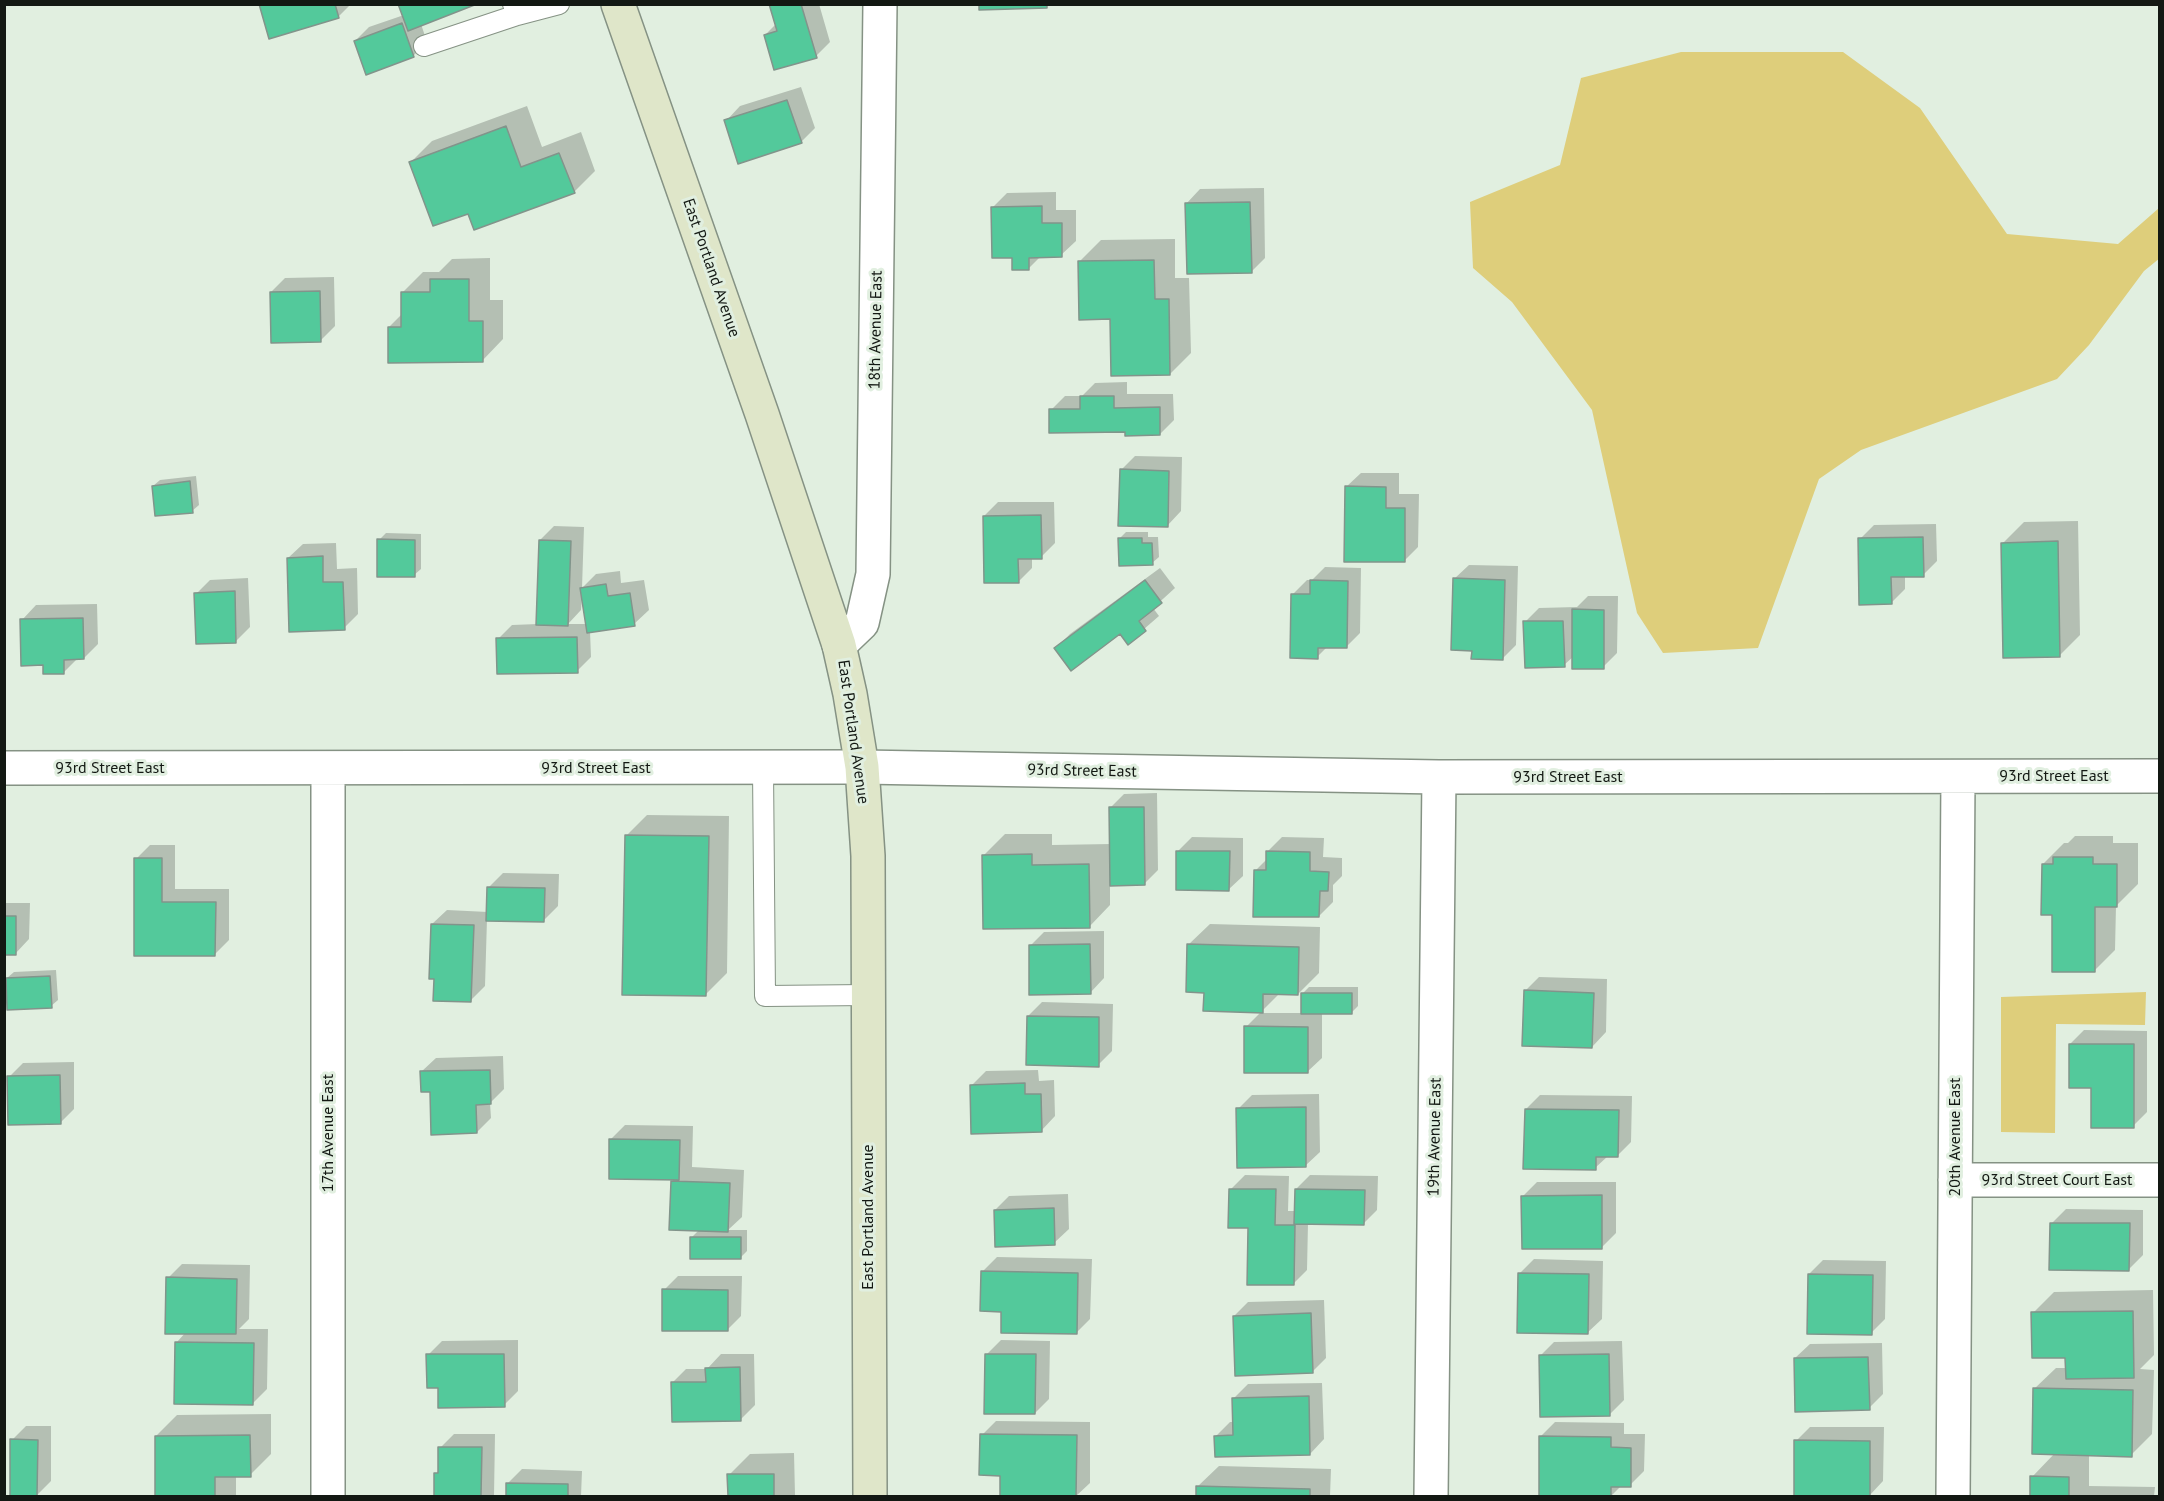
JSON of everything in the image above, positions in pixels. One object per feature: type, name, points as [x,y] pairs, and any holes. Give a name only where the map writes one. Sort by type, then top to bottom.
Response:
[{"type":"main road","name":"East Portland Avenue","points":[[618,4],[762,414],[839,645],[850,694],[862,767],[868,856],[870,1497]]},
{"type":"street","name":"18th Avenue East","points":[[839,645],[862,623],[873,574],[880,4]]},
{"type":"street","name":"93rd Street East","points":[[4,768],[862,767],[1439,777],[2160,776]]},
{"type":"street","name":"17th Avenue East","points":[[328,769],[328,1497]]},
{"type":"street","name":"19th Avenue East","points":[[1431,1497],[1439,777]]},
{"type":"street","name":"20th Avenue East","points":[[1953,1497],[1958,777]]},
{"type":"street","name":"93rd Street Court East","points":[[1955,1179],[2160,1179]]},
{"type":"lane","points":[[424,46],[515,10],[559,4]]},
{"type":"lane","points":[[762,768],[765,996],[868,995]]},
{"type":"shaded area","points":[[1681,52],[1843,52],[1920,108],[2007,234],[2118,244],[2159,208],[2160,258],[2144,271],[2089,345],[2057,379],[1861,450],[1819,479],[1758,648],[1663,653],[1637,613],[1592,410],[1512,302],[1473,268],[1470,202],[1560,165],[1581,78]]},
{"type":"shaded area","points":[[2146,992],[2145,1025],[2056,1024],[2055,1133],[2001,1132],[2001,997]]},
{"type":"building","points":[[259,4],[335,4],[339,18],[269,39]]},
{"type":"building","points":[[398,4],[477,4],[408,31]]},
{"type":"building","points":[[769,4],[801,4],[817,58],[774,70],[764,35],[777,31]]},
{"type":"building","points":[[979,4],[1047,4],[1047,8],[979,10]]},
{"type":"building","points":[[402,23],[414,57],[366,75],[354,41]]},
{"type":"building","points":[[787,100],[802,143],[738,164],[724,120]]},
{"type":"building","points":[[506,126],[521,167],[559,153],[575,193],[474,230],[468,214],[433,226],[409,162]]},
{"type":"building","points":[[1250,202],[1252,273],[1187,274],[1185,203]]},
{"type":"building","points":[[1042,206],[1042,223],[1062,223],[1062,257],[1029,258],[1029,270],[1012,270],[1012,258],[992,258],[991,207]]},
{"type":"building","points":[[1154,260],[1155,299],[1169,299],[1170,375],[1111,376],[1110,319],[1079,320],[1078,261]]},
{"type":"building","points":[[430,279],[469,279],[469,321],[483,321],[483,362],[388,363],[388,327],[401,327],[401,292],[430,292]]},
{"type":"building","points":[[320,291],[321,342],[271,343],[270,292]]},
{"type":"building","points":[[1080,396],[1114,396],[1114,408],[1160,407],[1160,435],[1125,436],[1125,432],[1049,433],[1049,409],[1080,409]]},
{"type":"building","points":[[1120,469],[1169,471],[1168,527],[1118,526]]},
{"type":"building","points":[[190,481],[193,513],[155,516],[152,486]]},
{"type":"building","points":[[1345,486],[1386,487],[1386,508],[1405,508],[1405,562],[1344,562]]},
{"type":"building","points":[[1041,515],[1042,559],[1018,559],[1019,583],[984,583],[983,516]]},
{"type":"building","points":[[1923,537],[1924,577],[1891,577],[1892,604],[1859,605],[1858,538]]},
{"type":"building","points":[[1118,538],[1142,538],[1142,543],[1152,543],[1153,565],[1119,566]]},
{"type":"building","points":[[377,539],[415,540],[415,577],[377,577]]},
{"type":"building","points":[[539,540],[571,541],[568,626],[536,625]]},
{"type":"building","points":[[2058,541],[2060,657],[2003,658],[2001,543]]},
{"type":"building","points":[[323,556],[323,582],[343,582],[345,630],[289,632],[287,558]]},
{"type":"building","points":[[1453,578],[1505,580],[1503,660],[1471,659],[1472,651],[1451,650]]},
{"type":"building","points":[[1145,580],[1162,603],[1139,621],[1146,631],[1128,645],[1120,634],[1071,671],[1054,648]]},
{"type":"building","points":[[1310,580],[1348,581],[1347,648],[1318,648],[1318,659],[1290,658],[1291,594],[1310,594]]},
{"type":"building","points":[[606,584],[608,596],[630,593],[635,626],[587,633],[580,588]]},
{"type":"building","points":[[235,591],[236,643],[196,644],[194,593]]},
{"type":"building","points":[[1572,609],[1604,610],[1604,669],[1572,669]]},
{"type":"building","points":[[83,618],[84,659],[64,660],[64,674],[43,674],[43,665],[21,666],[20,619]]},
{"type":"building","points":[[1523,621],[1563,621],[1565,667],[1525,668]]},
{"type":"building","points":[[577,637],[578,673],[497,674],[496,638]]},
{"type":"building","points":[[1109,807],[1144,807],[1145,885],[1110,886]]},
{"type":"building","points":[[625,835],[709,836],[706,996],[622,995]]},
{"type":"building","points":[[1176,851],[1230,851],[1229,891],[1176,890]]},
{"type":"building","points":[[1266,851],[1310,852],[1310,871],[1329,872],[1328,891],[1320,891],[1319,917],[1253,917],[1254,870],[1266,870]]},
{"type":"building","points":[[1032,854],[1032,865],[1089,864],[1090,928],[983,929],[982,855]]},
{"type":"building","points":[[2053,857],[2093,857],[2093,864],[2117,864],[2117,907],[2095,907],[2095,972],[2052,972],[2052,915],[2041,915],[2042,864],[2053,864]]},
{"type":"building","points":[[134,858],[162,858],[162,902],[216,902],[215,956],[134,956]]},
{"type":"building","points":[[487,887],[545,888],[544,922],[486,921]]},
{"type":"building","points":[[4,916],[16,916],[16,955],[4,955]]},
{"type":"building","points":[[431,924],[474,925],[471,1002],[433,1001],[434,979],[429,979]]},
{"type":"building","points":[[1090,944],[1091,994],[1029,995],[1029,945]]},
{"type":"building","points":[[1187,944],[1299,947],[1298,995],[1263,994],[1263,1013],[1203,1011],[1204,993],[1186,992]]},
{"type":"building","points":[[50,976],[52,1008],[7,1010],[6,978]]},
{"type":"building","points":[[1524,990],[1594,993],[1592,1048],[1522,1046]]},
{"type":"building","points":[[1301,993],[1352,993],[1352,1014],[1301,1014]]},
{"type":"building","points":[[1027,1016],[1099,1017],[1099,1067],[1026,1065]]},
{"type":"building","points":[[1244,1026],[1308,1027],[1308,1073],[1244,1073]]},
{"type":"building","points":[[2069,1044],[2134,1044],[2134,1128],[2091,1128],[2091,1088],[2069,1088]]},
{"type":"building","points":[[490,1070],[491,1104],[476,1105],[477,1133],[431,1135],[430,1092],[421,1092],[420,1071]]},
{"type":"building","points":[[60,1075],[61,1124],[8,1125],[7,1076]]},
{"type":"building","points":[[1025,1083],[1025,1094],[1041,1094],[1042,1132],[971,1134],[970,1085]]},
{"type":"building","points":[[1306,1107],[1306,1167],[1237,1168],[1236,1108]]},
{"type":"building","points":[[1525,1109],[1619,1110],[1618,1157],[1596,1157],[1596,1170],[1523,1169]]},
{"type":"building","points":[[609,1139],[680,1140],[679,1180],[609,1179]]},
{"type":"building","points":[[671,1181],[730,1183],[728,1232],[669,1230]]},
{"type":"building","points":[[1229,1189],[1276,1189],[1275,1225],[1295,1225],[1294,1285],[1247,1285],[1248,1228],[1228,1228]]},
{"type":"building","points":[[1295,1189],[1365,1190],[1364,1225],[1294,1224]]},
{"type":"building","points":[[1602,1195],[1602,1249],[1522,1249],[1521,1196]]},
{"type":"building","points":[[1054,1208],[1055,1245],[995,1247],[994,1210]]},
{"type":"building","points":[[2050,1223],[2130,1223],[2129,1271],[2049,1270]]},
{"type":"building","points":[[690,1237],[741,1237],[741,1259],[690,1259]]},
{"type":"building","points":[[981,1271],[1078,1273],[1077,1334],[1001,1333],[1001,1312],[980,1311]]},
{"type":"building","points":[[1518,1273],[1589,1274],[1588,1334],[1517,1333]]},
{"type":"building","points":[[1808,1274],[1873,1275],[1872,1335],[1807,1334]]},
{"type":"building","points":[[166,1277],[237,1279],[236,1334],[165,1334]]},
{"type":"building","points":[[662,1289],[728,1290],[728,1331],[662,1331]]},
{"type":"building","points":[[2133,1311],[2134,1378],[2066,1379],[2065,1358],[2032,1358],[2031,1312]]},
{"type":"building","points":[[1311,1313],[1313,1373],[1235,1376],[1233,1316]]},
{"type":"building","points":[[175,1342],[254,1343],[253,1405],[174,1404]]},
{"type":"building","points":[[426,1354],[504,1354],[505,1407],[438,1408],[438,1388],[427,1388]]},
{"type":"building","points":[[985,1354],[1036,1354],[1035,1414],[984,1414]]},
{"type":"building","points":[[1609,1354],[1610,1416],[1540,1417],[1539,1355]]},
{"type":"building","points":[[1868,1357],[1870,1410],[1795,1412],[1794,1358]]},
{"type":"building","points":[[740,1367],[741,1421],[672,1422],[671,1382],[706,1382],[705,1368]]},
{"type":"building","points":[[2033,1388],[2133,1390],[2132,1457],[2032,1454]]},
{"type":"building","points":[[1309,1396],[1310,1455],[1215,1457],[1214,1436],[1233,1435],[1232,1398]]},
{"type":"building","points":[[980,1434],[1077,1435],[1076,1496],[1000,1496],[1000,1476],[979,1475]]},
{"type":"building","points":[[250,1435],[251,1477],[215,1477],[215,1496],[155,1496],[155,1436]]},
{"type":"building","points":[[1539,1436],[1611,1437],[1611,1447],[1631,1448],[1631,1487],[1611,1487],[1611,1496],[1539,1496]]},
{"type":"building","points":[[10,1439],[38,1440],[37,1496],[10,1496]]},
{"type":"building","points":[[1794,1440],[1870,1441],[1870,1496],[1794,1496]]},
{"type":"building","points":[[438,1447],[482,1447],[481,1496],[434,1496],[434,1473],[438,1473]]},
{"type":"building","points":[[727,1474],[774,1474],[774,1496],[728,1496]]},
{"type":"building","points":[[2030,1476],[2069,1477],[2069,1496],[2030,1496]]},
{"type":"building","points":[[506,1483],[568,1484],[568,1496],[506,1496]]},
{"type":"building","points":[[1196,1486],[1310,1489],[1310,1496],[1196,1496]]}]
